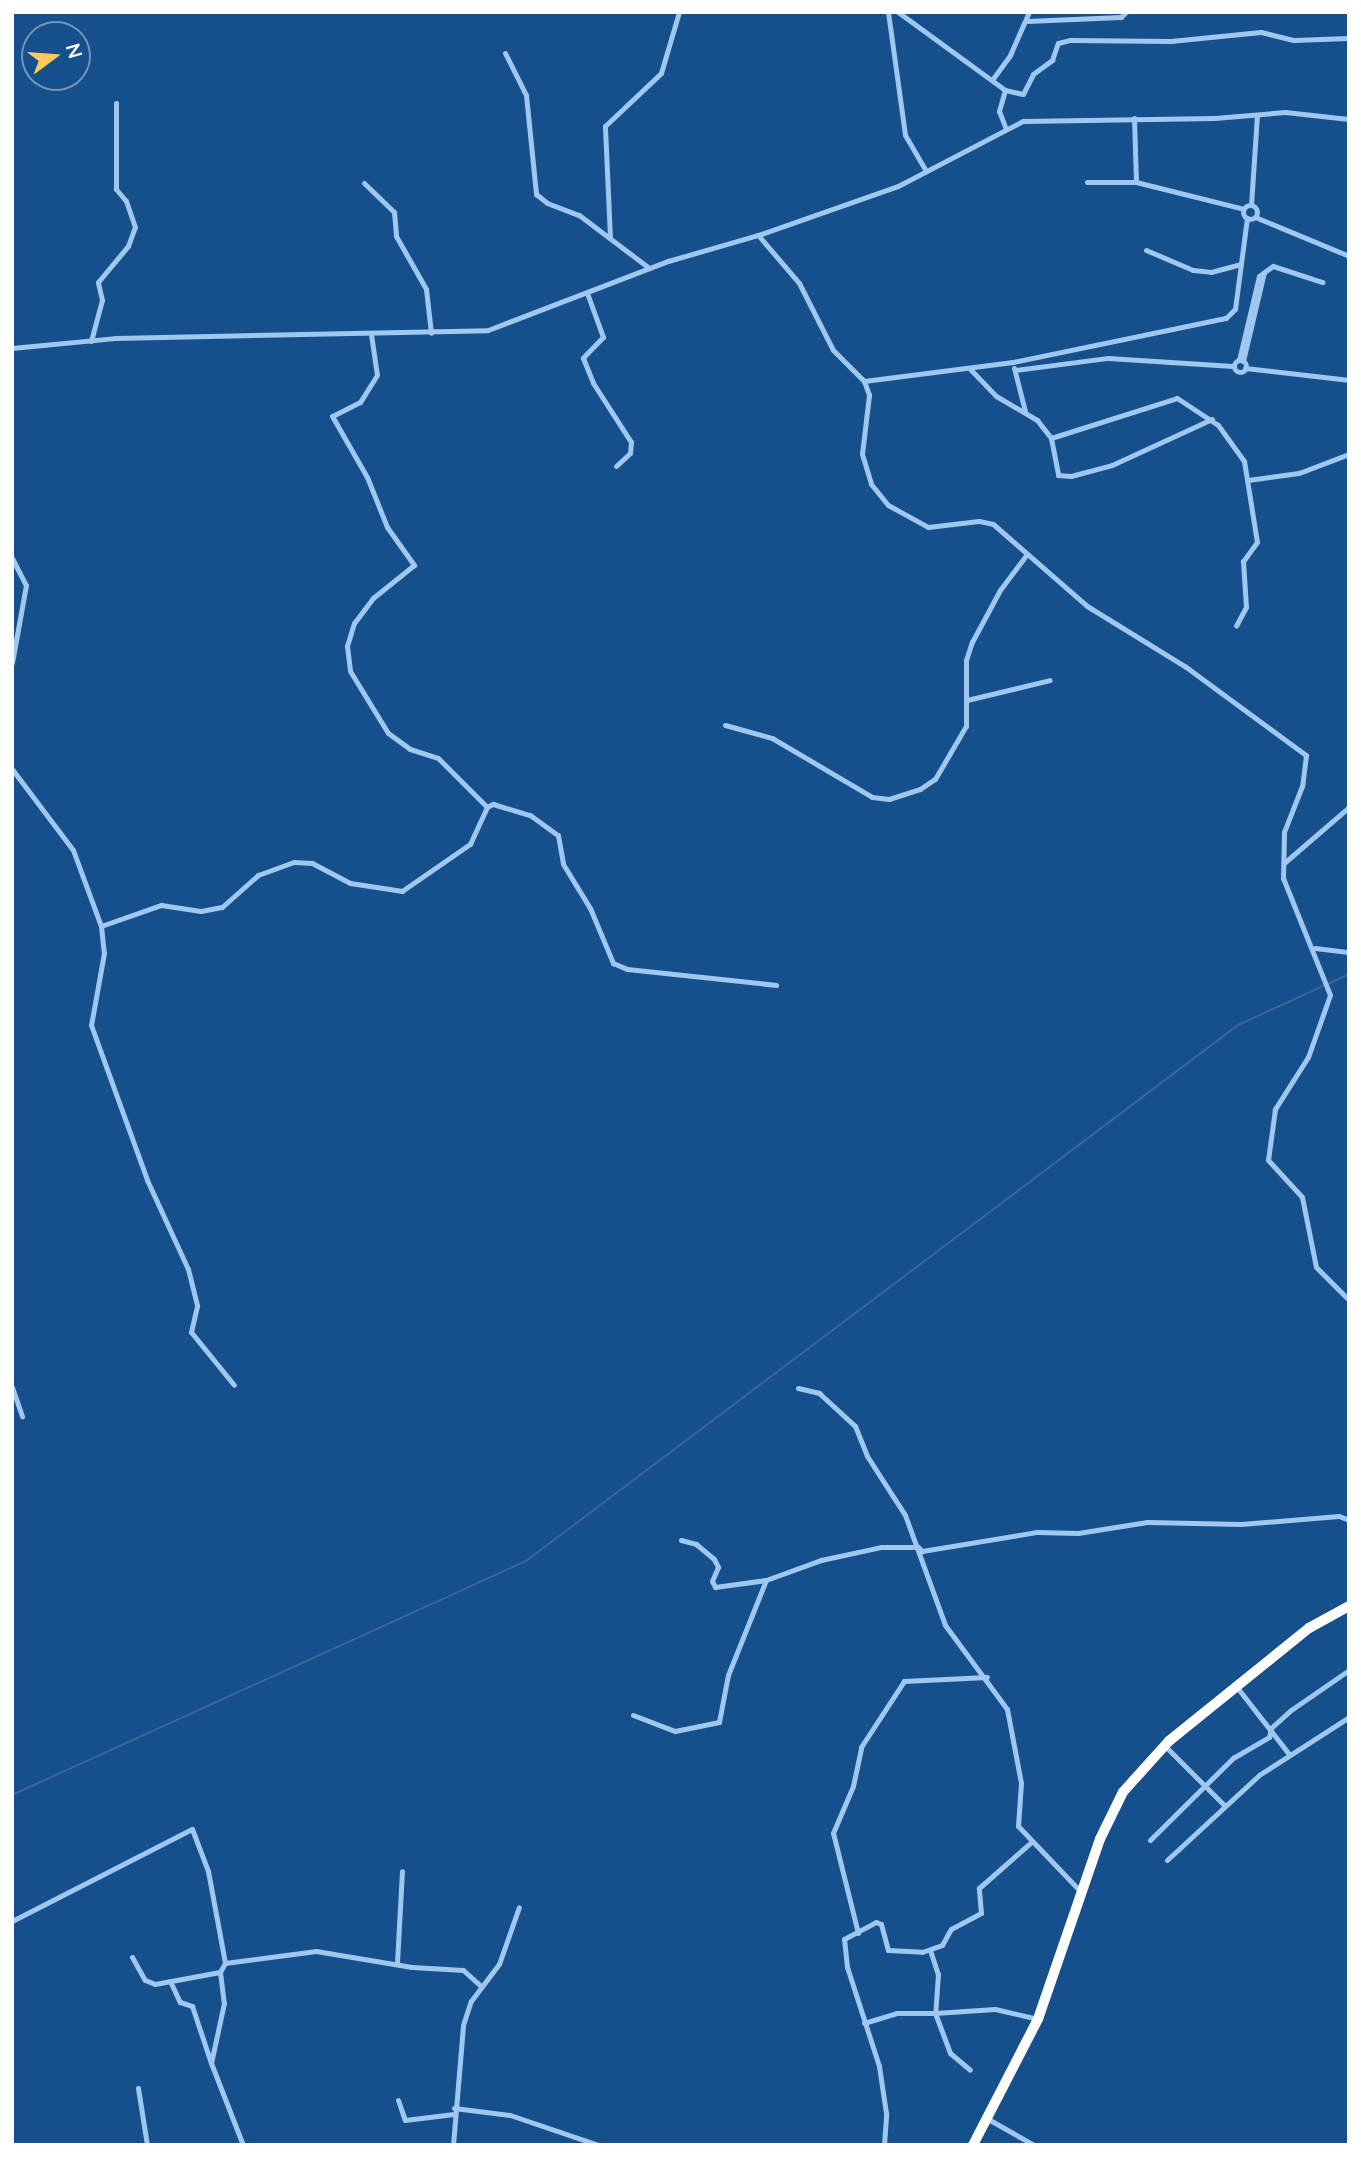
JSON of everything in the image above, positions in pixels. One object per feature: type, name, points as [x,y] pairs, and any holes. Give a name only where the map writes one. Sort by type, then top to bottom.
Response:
[{"type":"highway","points":[[973,2145],[1038,2019],[1116,1804],[1164,1745],[1309,1628],[1349,1606]]},
{"type":"street","points":[[610,238],[605,125],[661,73],[679,12]]},
{"type":"street","points":[[888,12],[905,135],[926,171]]},
{"type":"street","points":[[898,12],[1006,90],[1023,94],[1033,74],[1052,60],[1058,43],[1070,40],[1171,41],[1261,32],[1294,40],[1349,38]]},
{"type":"street","points":[[992,80],[1027,21],[1029,12]]},
{"type":"street","points":[[1027,21],[1121,16],[1126,12]]},
{"type":"street","points":[[505,53],[526,95],[536,194],[610,238],[649,268]]},
{"type":"street","points":[[1005,127],[999,110],[1006,90]]},
{"type":"street","points":[[92,341],[102,300],[98,282],[128,246],[135,227],[127,201],[116,189],[116,103]]},
{"type":"street","points":[[12,348],[92,341],[488,330],[649,268],[758,235],[898,186],[1005,127],[1045,118],[1257,115],[1285,112],[1349,119]]},
{"type":"street","points":[[1255,217],[1257,211],[1251,205],[1257,115]]},
{"type":"street","points":[[1134,118],[1136,182]]},
{"type":"street","points":[[1087,182],[1136,182],[1244,209],[1251,205]]},
{"type":"street","points":[[364,183],[394,212],[396,236],[426,289],[431,333]]},
{"type":"street","points":[[1236,309],[1247,218],[1244,209]]},
{"type":"street","points":[[1247,218],[1255,217],[1349,256]]},
{"type":"street","points":[[758,235],[799,283],[833,350],[864,381],[869,395],[862,454],[872,484],[888,505],[928,527],[986,522],[1111,624],[1186,667],[1306,755],[1301,786],[1284,832],[1284,863],[1287,895],[1315,948],[1330,986],[1328,1009],[1308,1057],[1278,1102],[1268,1160],[1302,1198],[1316,1267],[1349,1300]]},
{"type":"street","points":[[1146,250],[1193,270],[1211,272],[1241,264]]},
{"type":"street","points":[[1245,368],[1241,360],[1259,276],[1273,266],[1322,282]]},
{"type":"street","points":[[1015,370],[1108,358],[1233,366],[1241,360],[1264,272]]},
{"type":"street","points":[[587,293],[603,337],[583,357],[593,383],[631,442],[630,453],[616,466]]},
{"type":"street","points":[[864,381],[1013,362],[1226,318],[1236,309],[1252,308]]},
{"type":"street","points":[[371,334],[377,375],[360,402],[332,416],[372,487],[387,527],[414,565],[410,574],[373,598],[354,623],[347,646],[349,671],[388,733],[410,749],[438,758],[487,807]]},
{"type":"street","points":[[1013,362],[1025,411]]},
{"type":"street","points":[[1233,366],[1238,372],[1245,368],[1349,380]]},
{"type":"street","points":[[970,369],[996,396],[1025,411],[1051,438],[1058,475],[1071,476],[1112,465],[1212,419]]},
{"type":"street","points":[[1051,438],[1173,399],[1212,419],[1242,457],[1257,546],[1243,561],[1246,607],[1236,626]]},
{"type":"street","points":[[1248,480],[1299,473],[1349,454]]},
{"type":"street","points":[[725,724],[772,738],[872,797],[889,799],[935,779],[966,726],[966,660],[975,632],[1027,555]]},
{"type":"street","points":[[12,558],[26,585],[12,663]]},
{"type":"street","points":[[967,700],[1050,680]]},
{"type":"street","points":[[12,769],[73,849],[101,926],[104,953],[91,1025],[148,1181],[188,1269],[197,1306],[191,1332],[234,1385]]},
{"type":"street","points":[[101,926],[160,905],[201,911],[222,907],[258,875],[294,862],[312,863],[350,883],[402,891],[470,844],[487,807],[493,804],[530,815],[558,835],[563,864],[590,908],[613,963],[627,969],[776,985]]},
{"type":"street","points":[[1284,863],[1349,807]]},
{"type":"street","points":[[1315,948],[1349,952]]},
{"type":"street","points":[[12,1387],[22,1416]]},
{"type":"street","points":[[798,1388],[819,1393],[851,1420],[918,1547],[945,1625],[987,1677],[1007,1709],[1021,1783],[1018,1826],[1030,1843],[1082,1893]]},
{"type":"street","points":[[681,1540],[696,1544],[714,1559],[718,1567],[712,1581],[715,1587],[766,1580],[857,1551],[918,1547],[922,1551],[948,1549],[1037,1532],[1078,1533],[1147,1522],[1241,1524],[1339,1516],[1349,1520]]},
{"type":"street","points":[[633,1715],[675,1731],[722,1720],[727,1675],[766,1580]]},
{"type":"street","points":[[1150,1840],[1206,1783],[1256,1741],[1269,1737],[1271,1728],[1348,1673]]},
{"type":"street","points":[[858,1933],[833,1833],[853,1786],[861,1747],[904,1681],[987,1677]]},
{"type":"street","points":[[1236,1686],[1289,1754]]},
{"type":"street","points":[[1167,1860],[1225,1806],[1289,1754],[1349,1717]]},
{"type":"street","points":[[1164,1745],[1206,1783],[1225,1806]]},
{"type":"street","points":[[12,1921],[191,1829],[208,1871],[225,1963],[220,1972],[224,2003],[211,2063]]},
{"type":"street","points":[[884,2145],[886,2113],[880,2066],[864,2023],[843,1944],[846,1936],[879,1923],[888,1950],[930,1950],[945,1944],[955,1926],[980,1915],[979,1888],[1030,1843]]},
{"type":"street","points":[[397,1963],[402,1871]]},
{"type":"street","points":[[453,2145],[463,2025],[471,2001],[499,1964],[519,1907]]},
{"type":"street","points":[[930,1950],[938,1974],[935,2013],[950,2053],[970,2070]]},
{"type":"street","points":[[225,1963],[316,1951],[463,1970],[482,1987]]},
{"type":"street","points":[[132,1957],[149,1983],[220,1972]]},
{"type":"street","points":[[170,1981],[180,2003],[192,2006],[242,2142],[234,2145]]},
{"type":"street","points":[[864,2023],[896,2013],[995,2008],[1038,2019]]},
{"type":"street","points":[[138,2088],[147,2145]]},
{"type":"street","points":[[398,2099],[405,2120],[454,2111],[510,2115],[598,2145]]},
{"type":"street","points":[[988,2119],[1034,2145]]},
{"type":"waterway","points":[[1328,984],[1349,974]]},
{"type":"waterway","points":[[12,1795],[526,1561],[1238,1025],[1323,986]]}]
